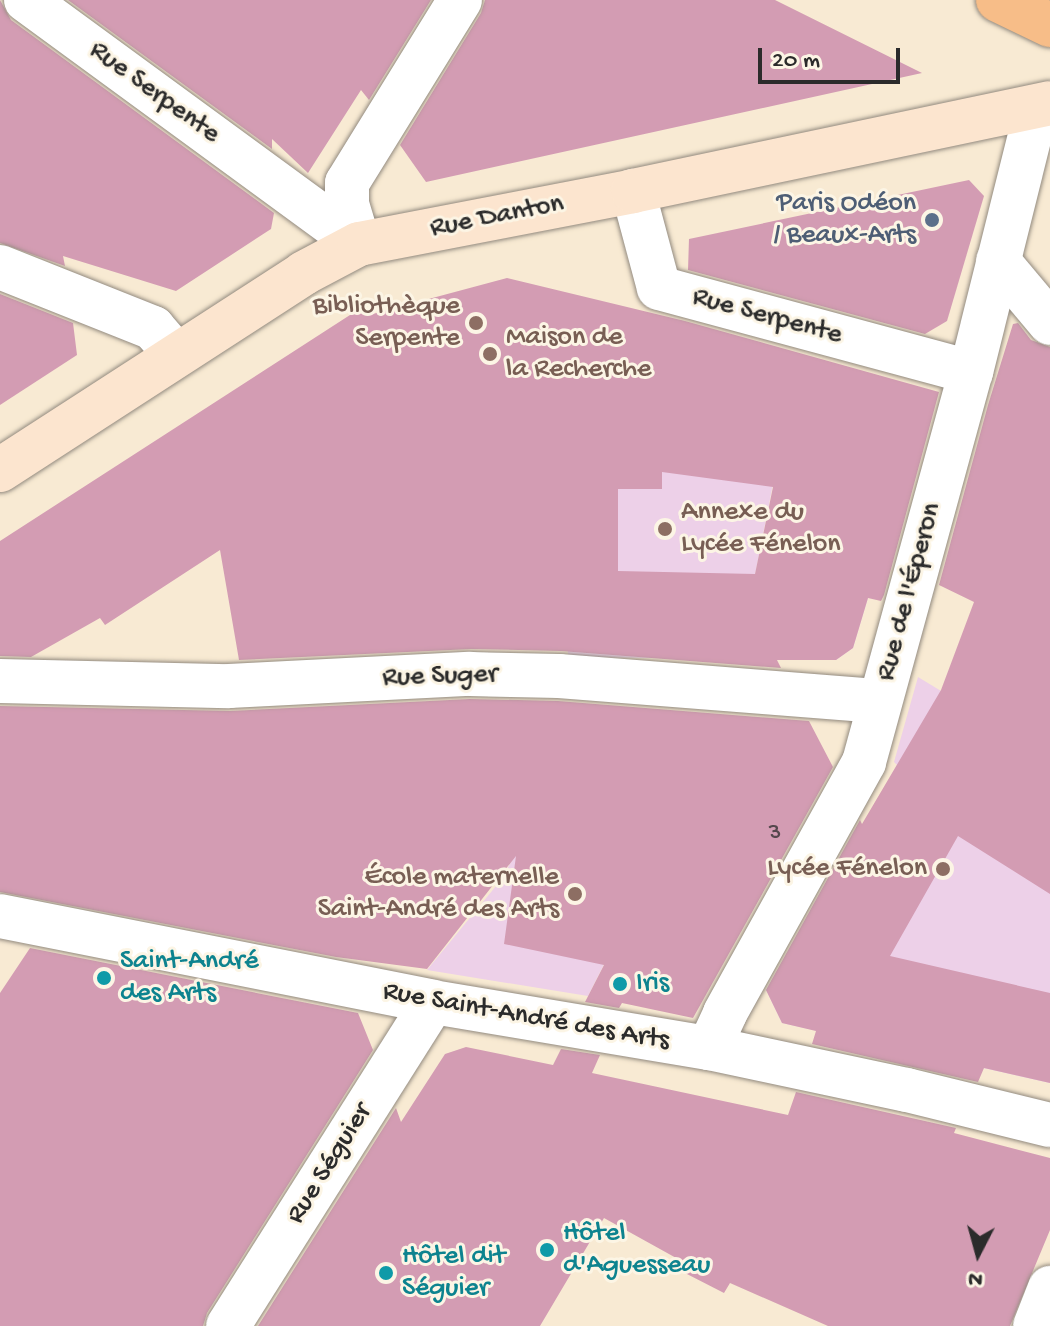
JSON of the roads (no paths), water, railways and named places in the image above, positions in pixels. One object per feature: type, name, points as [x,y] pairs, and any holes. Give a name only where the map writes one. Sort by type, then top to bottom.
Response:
[{"type":"main road","points":[[998,0],[1050,25]]},
{"type":"street","name":"Rue Serpente","points":[[26,0],[359,244]]},
{"type":"street","points":[[359,244],[347,204],[347,183],[460,0]]},
{"type":"street","name":"Rue Danton","points":[[0,470],[304,273],[359,244],[633,191],[1044,105]]},
{"type":"street","name":"Rue de l'Éperon","points":[[709,1048],[725,1013],[864,762],[971,372],[998,261],[1044,105]]},
{"type":"street","name":"Rue Serpente","points":[[633,191],[659,288],[971,372]]},
{"type":"street","points":[[998,261],[1050,323]]},
{"type":"street","points":[[0,267],[153,328],[176,354]]},
{"type":"street","name":"Rue Suger","points":[[0,681],[229,686],[470,674],[559,676],[879,701]]},
{"type":"street","name":"Rue Saint-André des Arts","points":[[7,930],[709,1048],[907,1090],[1050,1125]]},
{"type":"street","name":"Rue Séguier","points":[[228,1326],[433,1002]]},
{"type":"street","points":[[1035,1326],[1050,1288]]},
{"type":"place","name":"Paris Odéon / Beaux-Arts","points":[[932,220]]},
{"type":"place","name":"Bibliothèque Serpente","points":[[476,323]]},
{"type":"place","name":"Maison de la Recherche","points":[[490,354]]},
{"type":"place","name":"Annexe du Lycée Fénelon","points":[[665,529]]},
{"type":"place","name":"Lycée Fénelon","points":[[943,869]]},
{"type":"place","name":"École maternelle Saint-André des Arts","points":[[575,894]]},
{"type":"place","name":"Saint-André des Arts","points":[[104,978]]},
{"type":"place","name":"Iris","points":[[620,984]]},
{"type":"place","name":"Hôtel d'Aguesseau","points":[[547,1250]]},
{"type":"place","name":"Hôtel dit Séguier","points":[[386,1273]]}]
